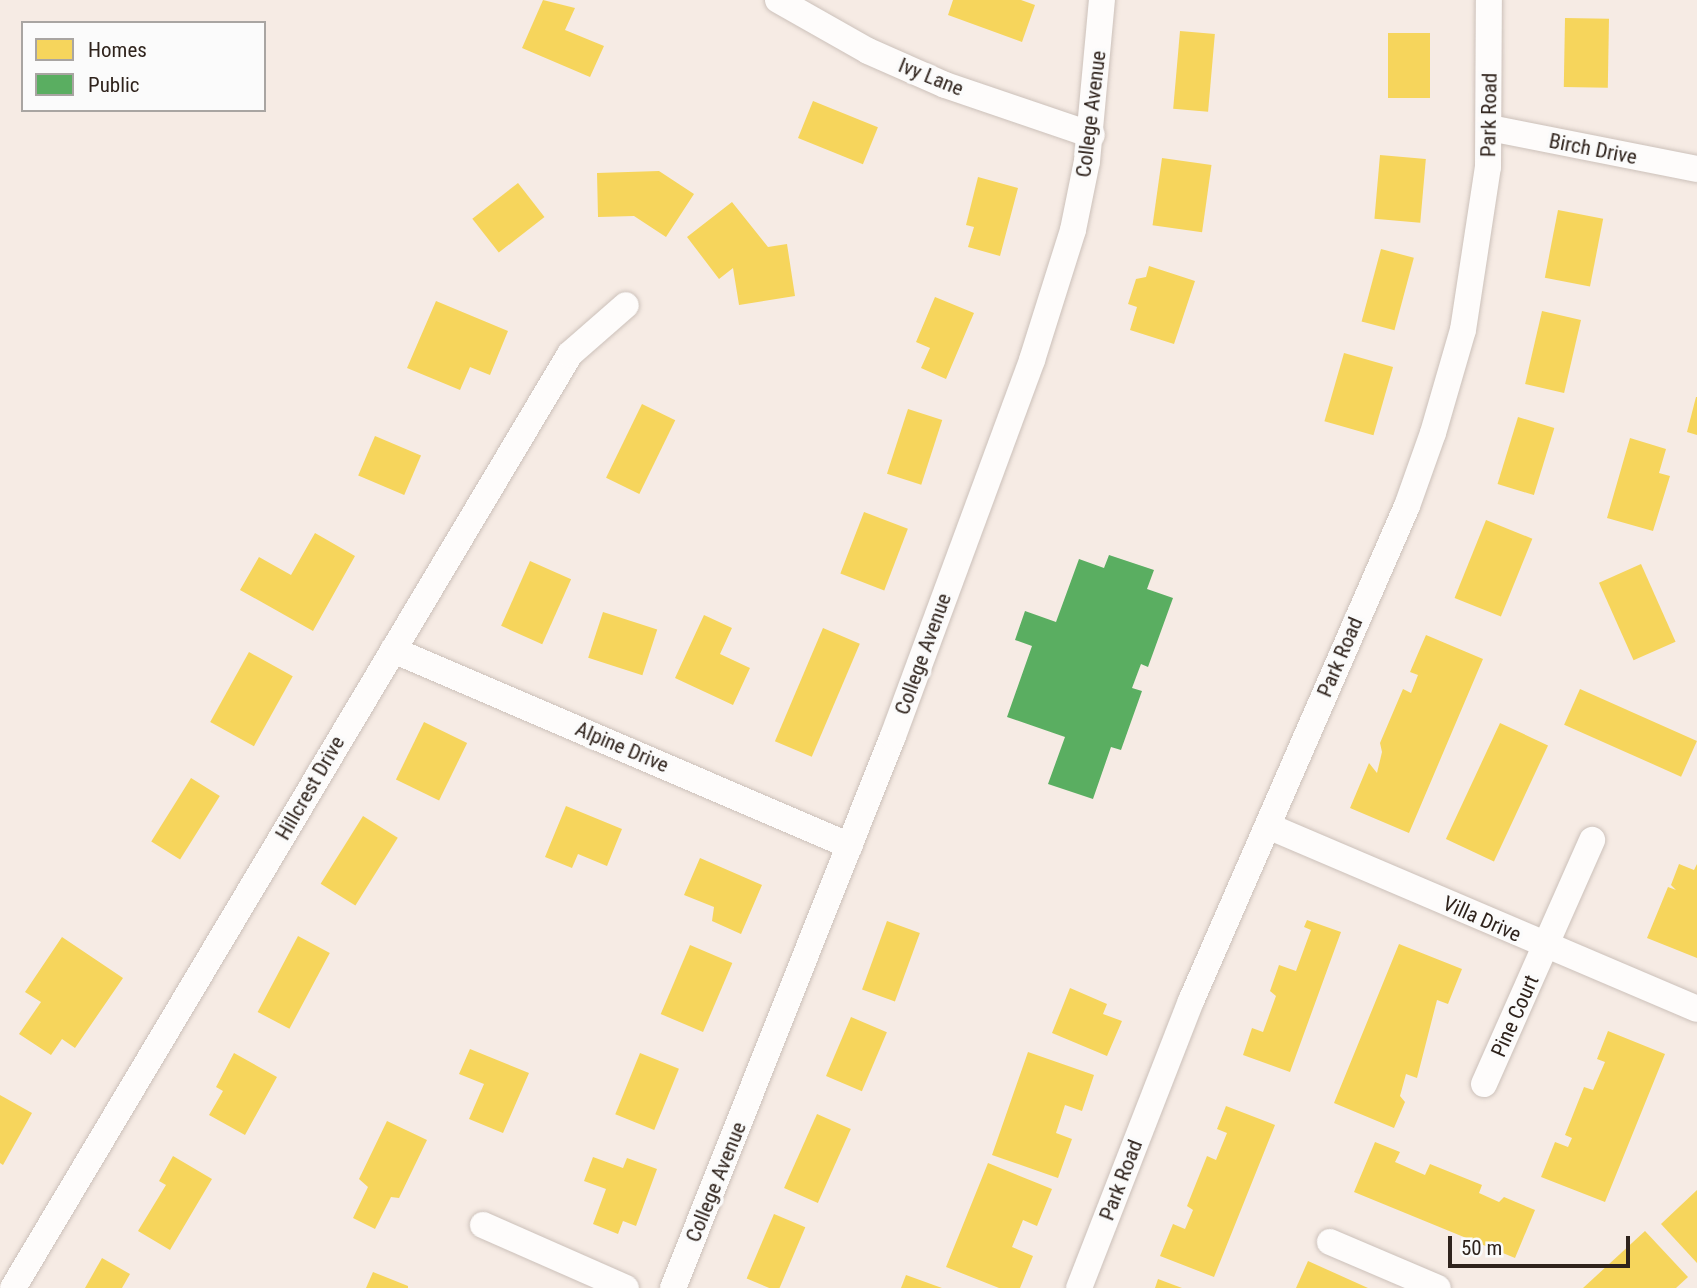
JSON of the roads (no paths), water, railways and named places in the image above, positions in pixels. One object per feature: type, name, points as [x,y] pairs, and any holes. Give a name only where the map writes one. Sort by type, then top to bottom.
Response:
[{"type":"street","name":"Ivy Lane","points":[[778,0],[868,51],[912,70],[1092,135]]},
{"type":"street","name":"College Avenue","points":[[673,1288],[850,846],[1032,360],[1073,230],[1092,135],[1102,0]]},
{"type":"street","name":"Park Road","points":[[1079,1288],[1191,1001],[1407,506],[1433,433],[1463,330],[1490,128],[1489,0]]},
{"type":"street","name":"Birch Drive","points":[[1490,128],[1697,169]]},
{"type":"street","name":"Hillcrest Drive","points":[[13,1288],[570,354],[606,318],[626,305]]},
{"type":"street","name":"Alpine Drive","points":[[393,650],[850,846]]},
{"type":"street","name":"Villa Drive","points":[[1268,826],[1545,947],[1697,1009]]},
{"type":"street","name":"Pine Court","points":[[1484,1084],[1592,840]]},
{"type":"street","points":[[483,1225],[626,1288]]},
{"type":"street","points":[[1330,1242],[1438,1288]]}]
